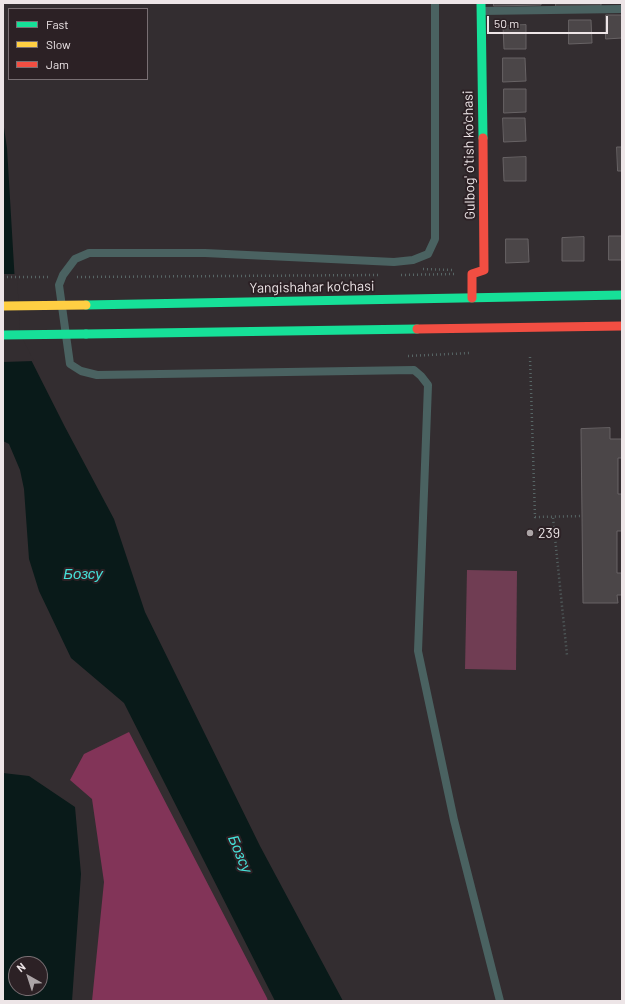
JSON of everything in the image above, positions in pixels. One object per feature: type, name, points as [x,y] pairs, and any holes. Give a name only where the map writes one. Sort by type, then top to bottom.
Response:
[{"type":"main road","name":"Gulbog' o'tish ko'chasi","points":[[472,274],[484,270],[481,7]]},
{"type":"main road","points":[[472,274],[472,298]]},
{"type":"main road","name":"Yangishahar ko‘chasi","points":[[3,306],[622,295]]},
{"type":"main road","points":[[549,296],[556,303]]},
{"type":"main road","points":[[550,327],[556,321],[558,316]]},
{"type":"main road","points":[[3,335],[622,326]]},
{"type":"lane","points":[[435,3],[435,239],[428,254],[413,260],[394,262],[205,253],[89,253],[75,259],[63,275],[59,285],[70,364],[81,371],[92,374],[414,370],[422,376],[428,384],[418,651],[454,820],[500,1001]]},
{"type":"lane","points":[[481,7],[622,9]]},
{"type":"path","points":[[416,269],[461,270]]},
{"type":"path","points":[[401,275],[472,274]]},
{"type":"path","points":[[75,277],[385,275]]},
{"type":"path","points":[[3,277],[51,277]]},
{"type":"path","points":[[408,356],[470,353]]},
{"type":"path","points":[[530,357],[535,517],[553,518],[582,516]]},
{"type":"path","points":[[553,518],[567,654]]},
{"type":"shaded area","points":[[467,570],[517,571],[516,670],[465,669]]},
{"type":"shaded area","points":[[129,732],[268,1001],[92,1001],[104,882],[92,799],[70,780],[84,754]]},
{"type":"water","name":"Бозсу","points":[[3,121],[7,148],[18,334],[114,519],[145,612],[260,846],[343,1001],[275,1001],[124,703],[71,658],[39,591],[29,559],[24,489],[20,470],[9,444],[3,441]]},
{"type":"water","points":[[3,773],[29,776],[75,807],[81,874],[72,1001],[3,1001]]},
{"type":"pier","points":[[3,274],[17,274],[20,334],[34,361],[3,362]]},
{"type":"building","points":[[494,3],[541,3],[541,5],[494,6]]},
{"type":"building","points":[[556,3],[601,3],[601,6],[556,7]]},
{"type":"building","points":[[606,15],[622,15],[622,38],[606,39]]},
{"type":"building","points":[[569,20],[591,20],[592,43],[569,44]]},
{"type":"building","points":[[526,25],[526,49],[504,49],[503,26]]},
{"type":"building","points":[[503,58],[525,58],[526,81],[503,82]]},
{"type":"building","points":[[504,89],[526,89],[526,112],[504,113]]},
{"type":"building","points":[[503,118],[525,118],[526,141],[504,142]]},
{"type":"building","points":[[617,147],[622,147],[622,171],[618,171]]},
{"type":"building","points":[[526,157],[526,181],[504,181],[503,158]]},
{"type":"building","points":[[609,236],[622,236],[622,260],[609,260]]},
{"type":"building","points":[[584,237],[584,261],[562,261],[562,238]]},
{"type":"building","points":[[506,239],[528,239],[529,262],[506,263]]},
{"type":"building","points":[[610,428],[610,439],[622,439],[622,458],[618,458],[618,494],[622,494],[622,531],[617,531],[617,573],[622,573],[622,595],[617,595],[618,603],[583,603],[581,429]]},
{"type":"traffic: fast","points":[[481,3],[483,138]]},
{"type":"traffic: fast","points":[[86,305],[622,295]]},
{"type":"traffic: fast","points":[[86,334],[417,329]]},
{"type":"traffic: fast","points":[[3,335],[86,334]]},
{"type":"traffic: jam","points":[[472,298],[472,274],[484,270],[483,138]]},
{"type":"traffic: jam","points":[[417,329],[622,326]]},
{"type":"traffic: slow","points":[[3,306],[86,305]]},
{"type":"place","name":"239","points":[[530,533]]}]
